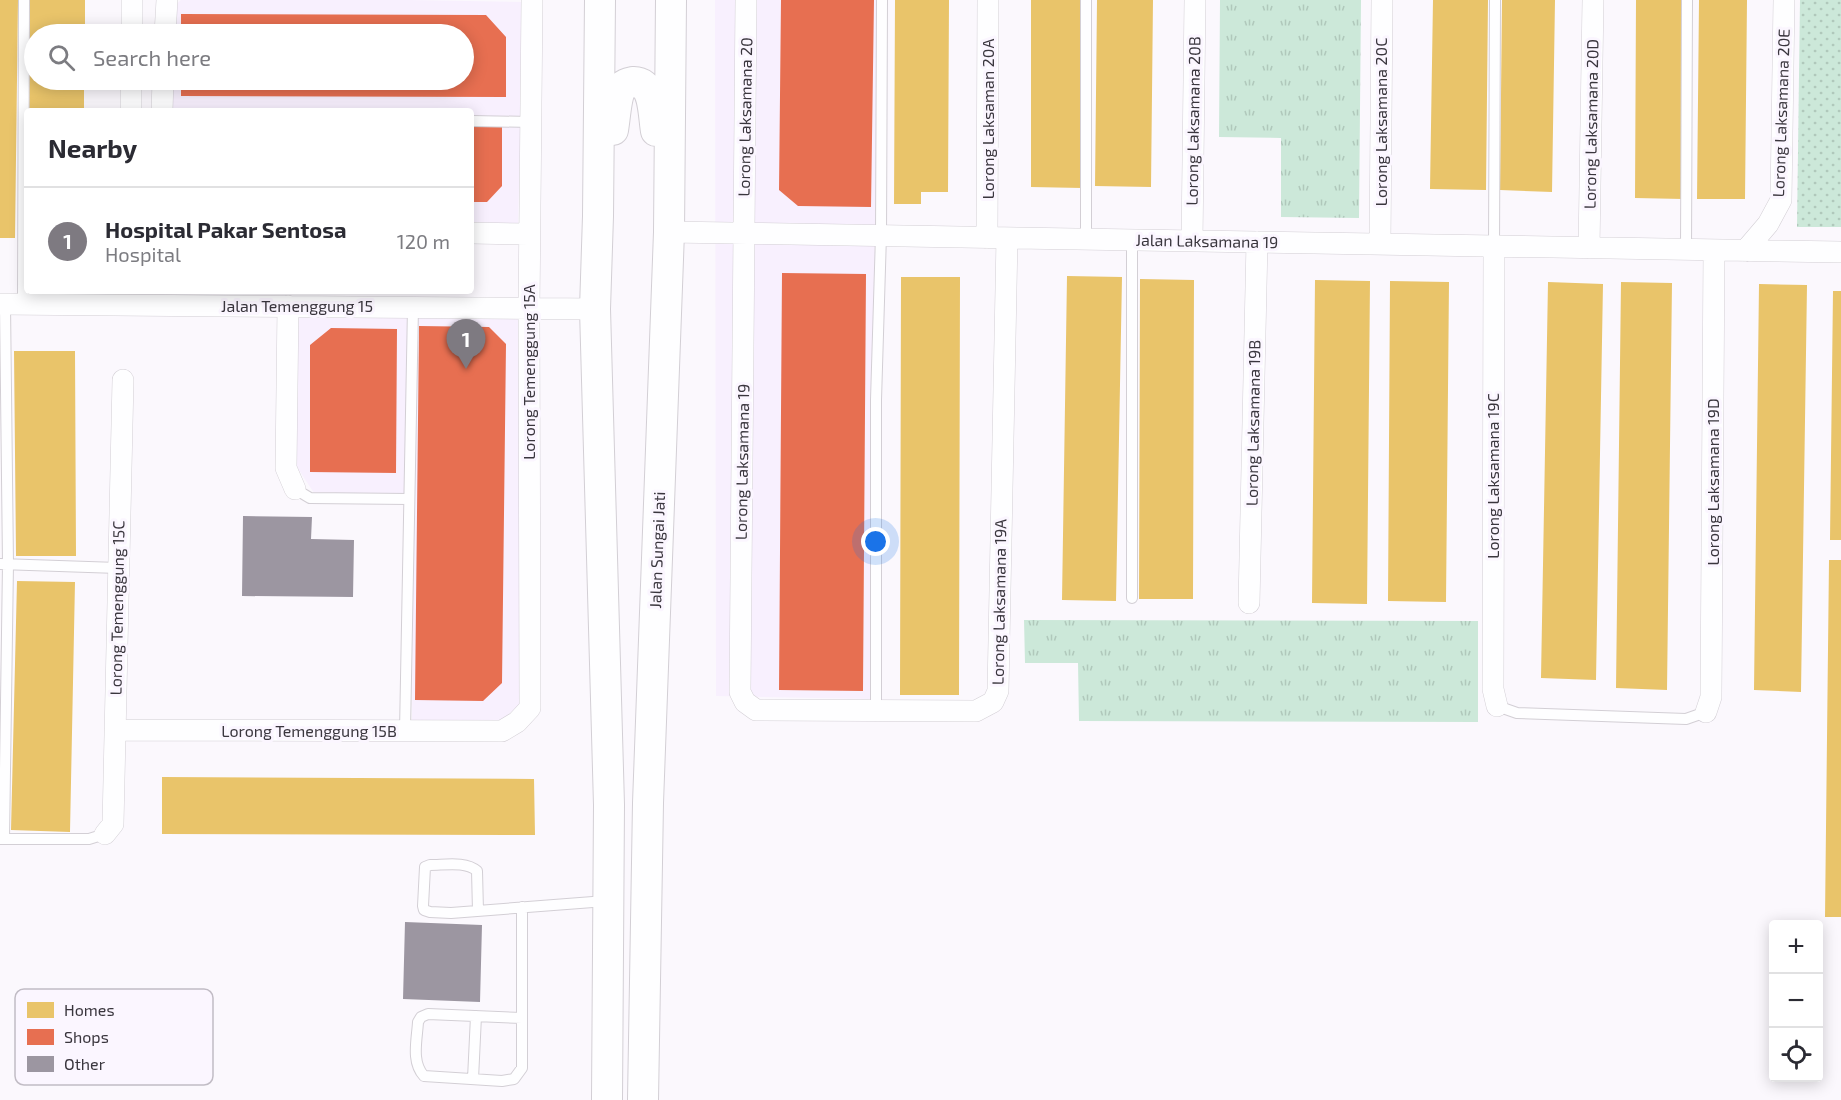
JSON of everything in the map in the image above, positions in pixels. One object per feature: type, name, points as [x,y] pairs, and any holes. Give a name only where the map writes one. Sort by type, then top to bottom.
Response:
[{"type":"main road","points":[[600,0],[595,309],[609,805],[607,1100]]},
{"type":"main road","name":"Jalan Sungai Jati","points":[[643,1100],[648,803],[669,223],[671,0]]},
{"type":"main road","points":[[598,216],[620,89],[626,84],[635,82],[644,84],[650,92],[669,223]]},
{"type":"street","points":[[132,0],[132,24]]},
{"type":"street","points":[[166,24],[167,0]]},
{"type":"street","name":"Lorong Temenggung 15A","points":[[502,731],[517,722],[530,708],[529,309],[532,0]]},
{"type":"street","name":"Lorong Laksamana 20","points":[[744,233],[746,0]]},
{"type":"street","name":"Lorong Laksaman 20A","points":[[988,0],[997,238]]},
{"type":"street","name":"Lorong Laksamana 20B","points":[[1192,241],[1195,0]]},
{"type":"street","name":"Lorong Laksamana 20C","points":[[1380,244],[1382,0]]},
{"type":"street","name":"Lorong Laksamana 20D","points":[[1589,248],[1593,0]]},
{"type":"street","name":"Lorong Laksamana 20E","points":[[1745,251],[1768,224],[1781,200],[1784,0]]},
{"type":"street","points":[[130,108],[131,90]]},
{"type":"street","points":[[162,108],[163,90]]},
{"type":"street","name":"Jalan Laksamana 19","points":[[669,223],[744,233],[1841,252]]},
{"type":"street","points":[[474,233],[530,234]]},
{"type":"street","name":"Lorong Laksamana 19","points":[[740,692],[744,233]]},
{"type":"street","name":"Lorong Laksamana 19A","points":[[740,692],[745,702],[756,710],[976,711],[993,702],[998,691],[997,238]]},
{"type":"street","name":"Lorong Laksamana 19B","points":[[1249,603],[1257,242]]},
{"type":"street","name":"Lorong Laksamana 19C","points":[[1494,247],[1493,689],[1497,706]]},
{"type":"street","name":"Lorong Laksamana 19D","points":[[1706,712],[1712,697],[1714,250]]},
{"type":"street","name":"Jalan Temenggung 15","points":[[10,304],[128,298],[288,306],[595,309]]},
{"type":"street","points":[[288,306],[285,468],[295,489]]},
{"type":"street","name":"Lorong Temenggung 15C","points":[[105,834],[113,824],[123,380]]},
{"type":"street","name":"Lorong Temenggung 15B","points":[[115,730],[502,731]]},
{"type":"lane","points":[[24,0],[10,304],[4,564],[2,839],[89,839],[105,834]]},
{"type":"lane","points":[[876,709],[876,400],[881,235],[882,0]]},
{"type":"lane","points":[[1086,0],[1086,239]]},
{"type":"lane","points":[[1494,247],[1495,0]]},
{"type":"lane","points":[[1686,250],[1687,0]]},
{"type":"lane","points":[[474,121],[531,123]]},
{"type":"lane","points":[[1132,240],[1132,598]]},
{"type":"lane","points":[[405,731],[413,307]]},
{"type":"lane","points":[[295,489],[310,498],[409,499]]},
{"type":"lane","points":[[4,564],[118,568]]},
{"type":"lane","points":[[1497,706],[1517,713],[1686,720],[1706,712]]},
{"type":"lane","points":[[478,911],[475,868],[430,865],[425,867],[424,910],[430,912],[452,913],[609,901]]},
{"type":"lane","points":[[522,907],[522,1018],[522,1068],[514,1079],[501,1082],[424,1076],[419,1071],[416,1062],[418,1022],[421,1017],[428,1014],[522,1018]]},
{"type":"lane","points":[[473,1079],[476,1016]]},
{"type":"shaded area","points":[[181,0],[524,2],[518,224],[474,224],[474,108],[172,108],[173,90],[474,90],[474,24],[173,24],[174,6]]},
{"type":"shaded area","points":[[715,0],[877,0],[871,699],[716,696]]},
{"type":"shaded area","points":[[296,316],[519,318],[520,704],[500,722],[412,722],[414,493],[314,493],[295,464]]},
{"type":"green space","points":[[1220,0],[1361,0],[1359,218],[1281,217],[1281,138],[1219,137]]},
{"type":"green space","points":[[1800,0],[1841,0],[1841,227],[1797,227]]},
{"type":"green space","points":[[1024,620],[1478,621],[1478,722],[1079,721],[1078,663],[1025,663]]},
{"type":"building: Homes","points":[[0,0],[18,0],[15,238],[0,238]]},
{"type":"building: Homes","points":[[30,0],[85,0],[85,24],[30,24]]},
{"type":"building: Homes","points":[[895,0],[949,0],[948,192],[921,192],[921,204],[894,204]]},
{"type":"building: Homes","points":[[1031,0],[1082,0],[1082,188],[1031,187]]},
{"type":"building: Homes","points":[[1097,0],[1153,0],[1151,187],[1095,186]]},
{"type":"building: Homes","points":[[1433,0],[1488,0],[1486,190],[1430,189]]},
{"type":"building: Homes","points":[[1502,0],[1555,0],[1552,192],[1500,190]]},
{"type":"building: Homes","points":[[1636,0],[1683,0],[1683,199],[1635,198]]},
{"type":"building: Homes","points":[[1699,0],[1747,0],[1745,199],[1697,199]]},
{"type":"building: Homes","points":[[29,90],[84,90],[84,108],[29,108]]},
{"type":"building: Homes","points":[[1067,276],[1122,277],[1116,601],[1062,600]]},
{"type":"building: Homes","points":[[901,277],[960,277],[959,695],[900,695]]},
{"type":"building: Homes","points":[[1140,279],[1194,280],[1193,599],[1139,599]]},
{"type":"building: Homes","points":[[1315,280],[1370,281],[1367,604],[1312,603]]},
{"type":"building: Homes","points":[[1390,281],[1449,282],[1446,602],[1388,601]]},
{"type":"building: Homes","points":[[1548,282],[1603,284],[1596,680],[1541,678]]},
{"type":"building: Homes","points":[[1621,282],[1672,283],[1667,690],[1616,688]]},
{"type":"building: Homes","points":[[1759,284],[1807,285],[1801,692],[1754,690]]},
{"type":"building: Homes","points":[[1833,291],[1841,291],[1841,540],[1830,540]]},
{"type":"building: Homes","points":[[14,351],[75,351],[76,556],[16,556]]},
{"type":"building: Homes","points":[[1829,560],[1841,560],[1841,917],[1825,917]]},
{"type":"building: Homes","points":[[17,581],[75,582],[70,832],[11,830]]},
{"type":"building: Homes","points":[[162,777],[534,779],[535,835],[162,834]]},
{"type":"building: Shops","points":[[781,0],[874,0],[871,207],[798,206],[779,190]]},
{"type":"building: Shops","points":[[181,14],[486,15],[506,37],[506,97],[181,96],[181,90],[474,90],[474,24],[181,24]]},
{"type":"building: Shops","points":[[474,121],[502,122],[502,186],[487,202],[474,202]]},
{"type":"building: Shops","points":[[782,273],[866,274],[863,691],[779,690]]},
{"type":"building: Shops","points":[[419,326],[489,327],[506,344],[502,683],[483,701],[415,700]]},
{"type":"building: Shops","points":[[331,328],[397,329],[396,473],[310,472],[310,345]]},
{"type":"building: Other","points":[[243,516],[312,517],[311,539],[354,540],[353,597],[242,596]]},
{"type":"building: Other","points":[[405,922],[482,925],[480,1002],[403,999]]},
{"type":"place","name":"Hospital Pakar Sentosa","points":[[466,369]]}]
